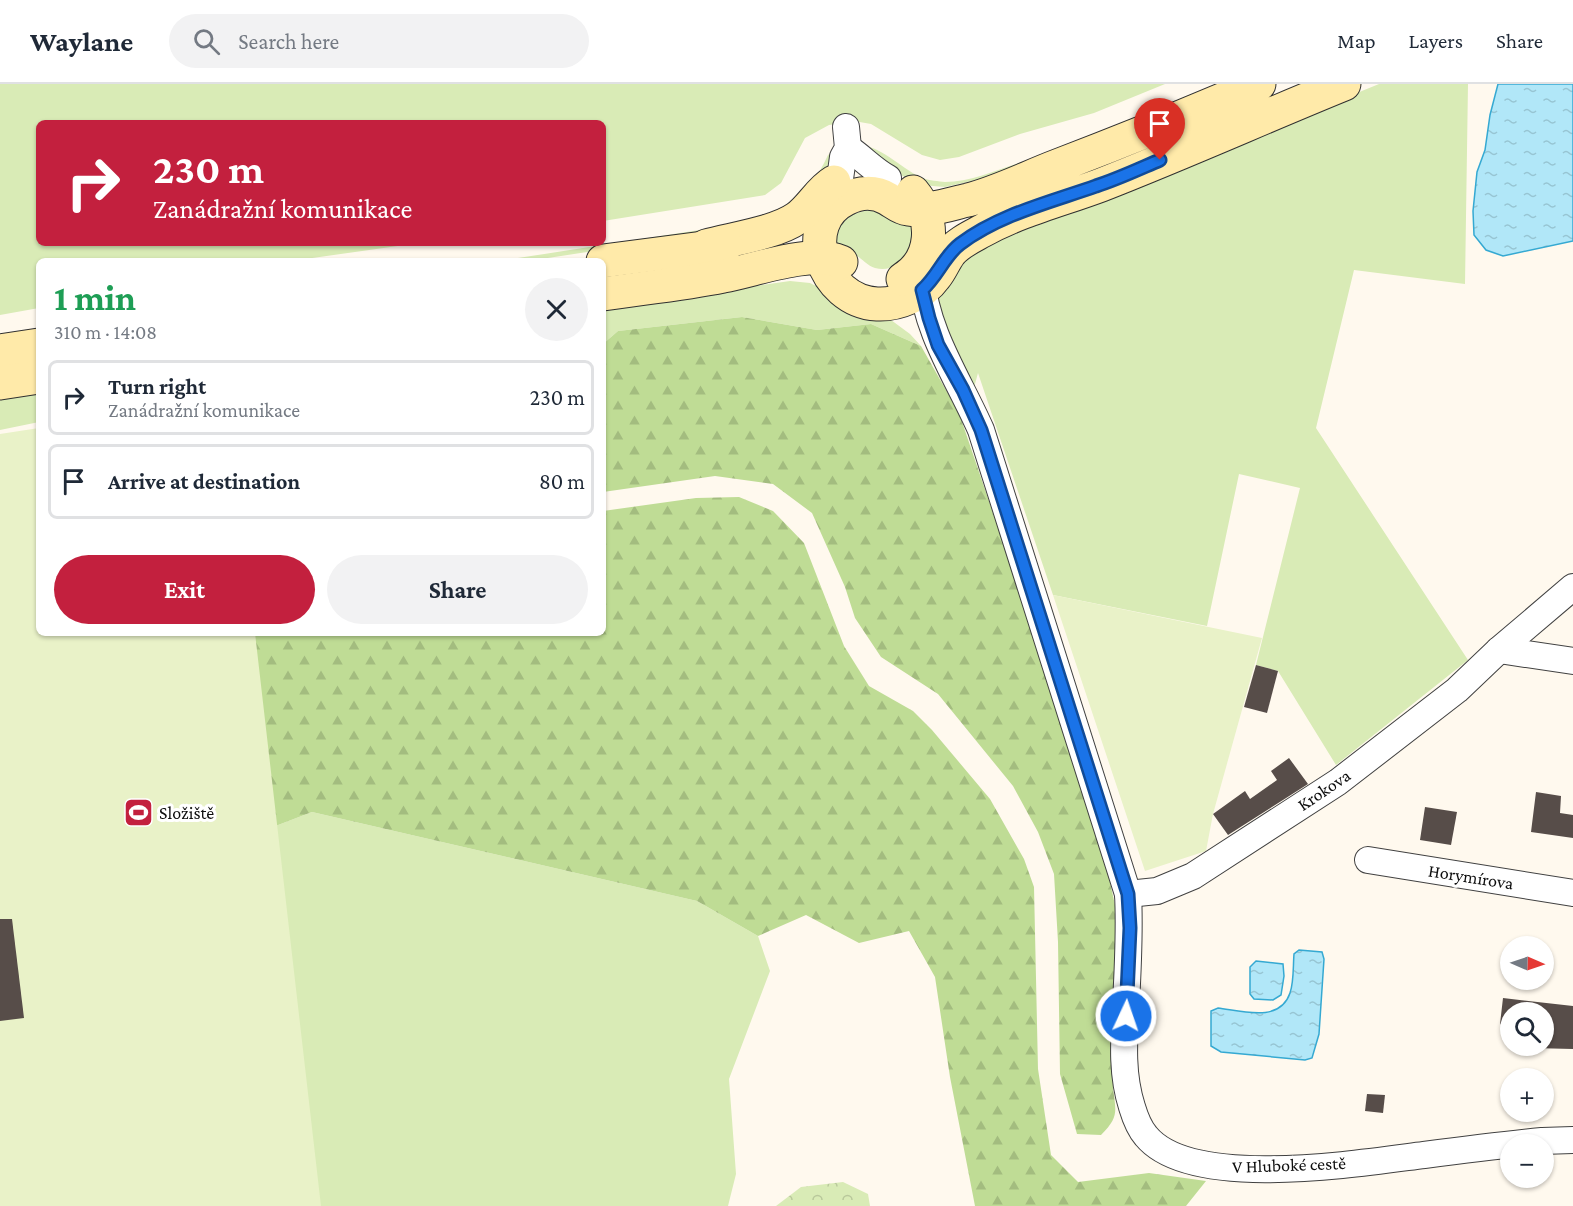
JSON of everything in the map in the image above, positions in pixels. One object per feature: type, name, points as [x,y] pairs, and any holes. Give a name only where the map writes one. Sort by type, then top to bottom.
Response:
[{"type":"main road","points":[[845,151],[855,174],[870,174],[909,193],[971,199],[1168,123],[1259,84]]},
{"type":"main road","points":[[829,215],[820,242],[827,271],[846,294],[859,301],[884,304],[904,300],[923,269],[934,239],[948,228],[981,219],[1018,213],[1099,185],[1344,84]]},
{"type":"main road","points":[[706,246],[794,220],[806,211],[830,184],[845,151]]},
{"type":"main road","points":[[606,261],[706,246],[793,238],[812,232],[841,202],[850,197],[880,195],[906,209],[909,193]]},
{"type":"main road","points":[[909,193],[929,233],[923,269]]},
{"type":"main road","points":[[606,294],[722,276],[802,260],[827,271]]},
{"type":"main road","points":[[827,271],[841,262],[861,279],[880,284],[900,280],[923,269]]},
{"type":"main road","points":[[0,351],[36,345]]},
{"type":"main road","points":[[0,383],[36,377]]},
{"type":"street","points":[[829,215],[839,193],[845,151]]},
{"type":"street","name":"V Hluboké cestě","points":[[923,269],[929,318],[938,345],[963,390],[981,430],[1128,894],[1130,928],[1124,1075],[1137,1122],[1146,1136],[1173,1154],[1215,1166],[1238,1169],[1294,1169],[1542,1141],[1573,1140]]},
{"type":"street","name":"V Hluboké cestě","points":[[884,304],[914,322],[938,345]]},
{"type":"street","name":"Krokova","points":[[1128,894],[1157,891],[1193,876],[1338,782],[1457,690],[1499,650],[1573,587]]},
{"type":"street","points":[[1499,650],[1573,661]]},
{"type":"street","name":"Horymírova","points":[[1368,860],[1573,893]]},
{"type":"green space","points":[[0,84],[1165,84],[1094,113],[1020,134],[959,157],[940,160],[922,155],[871,124],[854,121],[829,125],[805,138],[781,183],[765,195],[606,221],[606,120],[36,120],[36,246],[398,246],[312,258],[36,258],[36,309],[0,315]]},
{"type":"green space","points":[[1379,84],[1468,84],[1465,284],[1354,270],[1316,428],[1468,660],[1336,765],[1278,671],[1256,665],[1300,488],[1239,474],[1207,626],[1053,595],[978,373],[972,395],[933,298],[963,254]]},
{"type":"green space","points":[[1090,138],[985,178],[945,187],[921,185],[882,166],[863,146],[885,154],[916,175],[945,182],[981,176]]},
{"type":"green space","points":[[831,153],[824,174],[810,194],[793,210],[773,221],[745,228],[548,258],[518,258],[764,220],[783,212],[799,200],[820,171]]},
{"type":"green space","points":[[869,210],[911,221],[909,247],[900,262],[893,267],[875,268],[851,252],[835,245],[841,225],[855,214]]},
{"type":"green space","points":[[790,281],[810,283],[873,315],[891,320],[910,334],[921,346],[871,324],[817,330],[742,317],[618,331],[606,341],[606,308]]},
{"type":"green space","points":[[742,317],[817,330],[871,324],[921,346],[959,413],[1095,813],[1118,919],[1113,1088],[1115,1114],[1101,1135],[1077,1134],[1060,1074],[1058,942],[1054,874],[1038,832],[1013,786],[938,694],[881,657],[855,618],[845,587],[812,513],[773,484],[715,476],[606,492],[606,341],[618,331]]},
{"type":"green space","points":[[36,393],[36,423],[0,430],[0,399]]},
{"type":"green space","name":"Složiště","points":[[36,428],[36,636],[255,636],[321,1206],[0,1206],[0,434]]},
{"type":"green space","points":[[739,497],[773,511],[804,543],[844,646],[869,686],[913,711],[932,730],[990,799],[1024,859],[1034,887],[1038,1069],[1051,1155],[1078,1182],[1149,1173],[1206,1181],[1186,1206],[975,1206],[950,1077],[935,977],[909,931],[859,943],[806,915],[758,936],[697,901],[312,812],[247,837],[188,636],[606,636],[606,511],[696,498]]},
{"type":"green space","points":[[1053,595],[1262,638],[1213,814],[1206,851],[1145,871]]},
{"type":"green space","points":[[312,812],[697,901],[758,936],[770,971],[729,1079],[736,1174],[728,1206],[0,1206],[0,1039],[247,837]]},
{"type":"green space","points":[[843,1182],[868,1194],[870,1206],[776,1206],[801,1187]]},
{"type":"water","points":[[1498,84],[1573,84],[1573,241],[1503,256],[1486,250],[1474,235],[1473,211],[1477,172],[1485,150],[1490,115]]},
{"type":"water","points":[[1299,950],[1322,952],[1324,959],[1319,1034],[1312,1058],[1305,1060],[1221,1052],[1211,1046],[1211,1011],[1218,1008],[1269,1012],[1285,1002],[1292,984],[1294,954]]},
{"type":"water","points":[[1256,961],[1283,964],[1281,995],[1273,1000],[1254,999],[1250,994],[1250,967]]},
{"type":"building","points":[[1256,665],[1278,671],[1267,713],[1244,707]]},
{"type":"building","points":[[1289,758],[1308,784],[1228,835],[1213,814],[1245,791],[1250,799],[1277,780],[1271,771]]},
{"type":"building","points":[[1536,792],[1561,796],[1560,813],[1573,815],[1573,838],[1531,832]]},
{"type":"building","points":[[1425,807],[1457,812],[1451,845],[1420,840]]},
{"type":"building","points":[[0,919],[12,919],[24,1018],[0,1021]]},
{"type":"building","points":[[1503,998],[1538,1002],[1503,1002]]},
{"type":"building","points":[[1554,1004],[1573,1006],[1573,1049],[1554,1049]]},
{"type":"building","points":[[1367,1094],[1385,1095],[1383,1113],[1365,1111]]},
{"type":"place","name":"Složiště","points":[[138,813]]},
{"type":"route","points":[[1126,1016],[1130,928],[1128,894],[981,430],[963,390],[938,345],[922,290],[932,282],[951,251],[981,231],[1018,213],[1099,185],[1160,160]]}]
